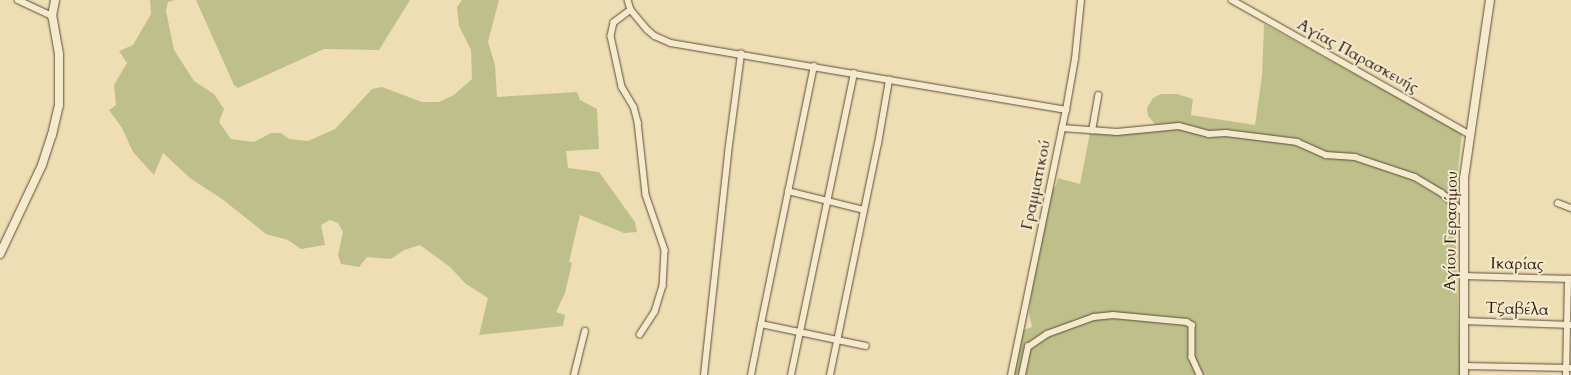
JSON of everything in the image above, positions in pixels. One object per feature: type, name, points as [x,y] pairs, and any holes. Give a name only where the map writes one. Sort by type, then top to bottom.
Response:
[{"type":"street","points":[[18,0],[52,16]]},
{"type":"street","points":[[0,254],[42,165],[59,105],[59,54],[52,16],[55,0]]},
{"type":"street","points":[[628,0],[631,10],[655,36],[671,43],[1066,110]]},
{"type":"street","name":"Γραμματικού","points":[[1011,375],[1066,110],[1075,59],[1082,0]]},
{"type":"street","name":"Αγίας Παρασκευής","points":[[1232,0],[1471,135]]},
{"type":"street","name":"Αγίου Γερασίμου","points":[[1464,375],[1464,178],[1490,0]]},
{"type":"street","points":[[631,10],[614,23],[611,36],[622,87],[634,108],[638,122],[646,195],[665,250],[663,286],[655,312],[640,335]]},
{"type":"street","points":[[704,375],[728,153],[742,54]]},
{"type":"street","points":[[751,375],[814,66]]},
{"type":"street","points":[[791,375],[826,200],[854,74]]},
{"type":"street","points":[[830,375],[889,80]]},
{"type":"street","points":[[1092,131],[1098,96]]},
{"type":"street","points":[[1062,128],[1117,132],[1179,126],[1209,134],[1226,133],[1296,142],[1326,155],[1355,157],[1415,177],[1442,193],[1463,212]]},
{"type":"street","points":[[788,191],[864,210]]},
{"type":"street","points":[[1558,203],[1571,208]]},
{"type":"street","name":"Ικαρίας","points":[[1463,276],[1570,279]]},
{"type":"street","points":[[1566,375],[1569,368],[1570,279]]},
{"type":"street","points":[[1022,375],[1028,347],[1047,334],[1094,317],[1112,315],[1187,322],[1192,325],[1192,357],[1200,375]]},
{"type":"street","name":"Τζαβέλα","points":[[1463,321],[1569,324]]},
{"type":"street","points":[[761,324],[866,346]]},
{"type":"street","points":[[574,375],[585,331]]},
{"type":"street","points":[[1463,366],[1569,368]]},
{"type":"green space","points":[[150,0],[175,0],[168,2],[166,11],[174,50],[194,81],[214,94],[224,109],[219,122],[231,139],[254,142],[271,133],[281,133],[289,139],[308,141],[335,129],[372,89],[382,87],[422,102],[439,102],[454,95],[472,79],[471,50],[459,26],[457,7],[462,0],[499,0],[488,42],[495,65],[497,97],[577,92],[580,100],[597,109],[599,149],[566,151],[568,168],[599,172],[635,222],[637,232],[624,233],[580,215],[569,262],[572,263],[565,293],[556,312],[565,315],[563,326],[479,335],[488,298],[466,284],[450,267],[420,245],[404,250],[391,259],[367,257],[359,267],[341,264],[338,255],[343,232],[338,223],[330,220],[321,225],[325,245],[301,249],[288,240],[266,234],[222,199],[190,178],[163,153],[154,175],[133,152],[122,128],[109,110],[116,105],[114,85],[127,63],[119,51],[133,45],[151,14]]},
{"type":"green space","points":[[196,0],[410,0],[379,50],[324,49],[238,88],[234,85]]},
{"type":"green space","points":[[1264,24],[1462,133],[1455,197],[1452,199],[1414,174],[1352,155],[1326,152],[1295,140],[1208,131],[1176,123],[1156,125],[1148,116],[1147,108],[1153,98],[1161,94],[1177,94],[1193,99],[1191,115],[1255,125],[1262,76]]},
{"type":"green space","points":[[1174,127],[1205,136],[1228,136],[1289,143],[1355,160],[1413,180],[1443,198],[1455,215],[1460,375],[1013,375],[1023,330],[1032,327],[1029,313],[1031,290],[1052,189],[1056,186],[1058,178],[1080,184],[1090,133],[1115,134]]}]
